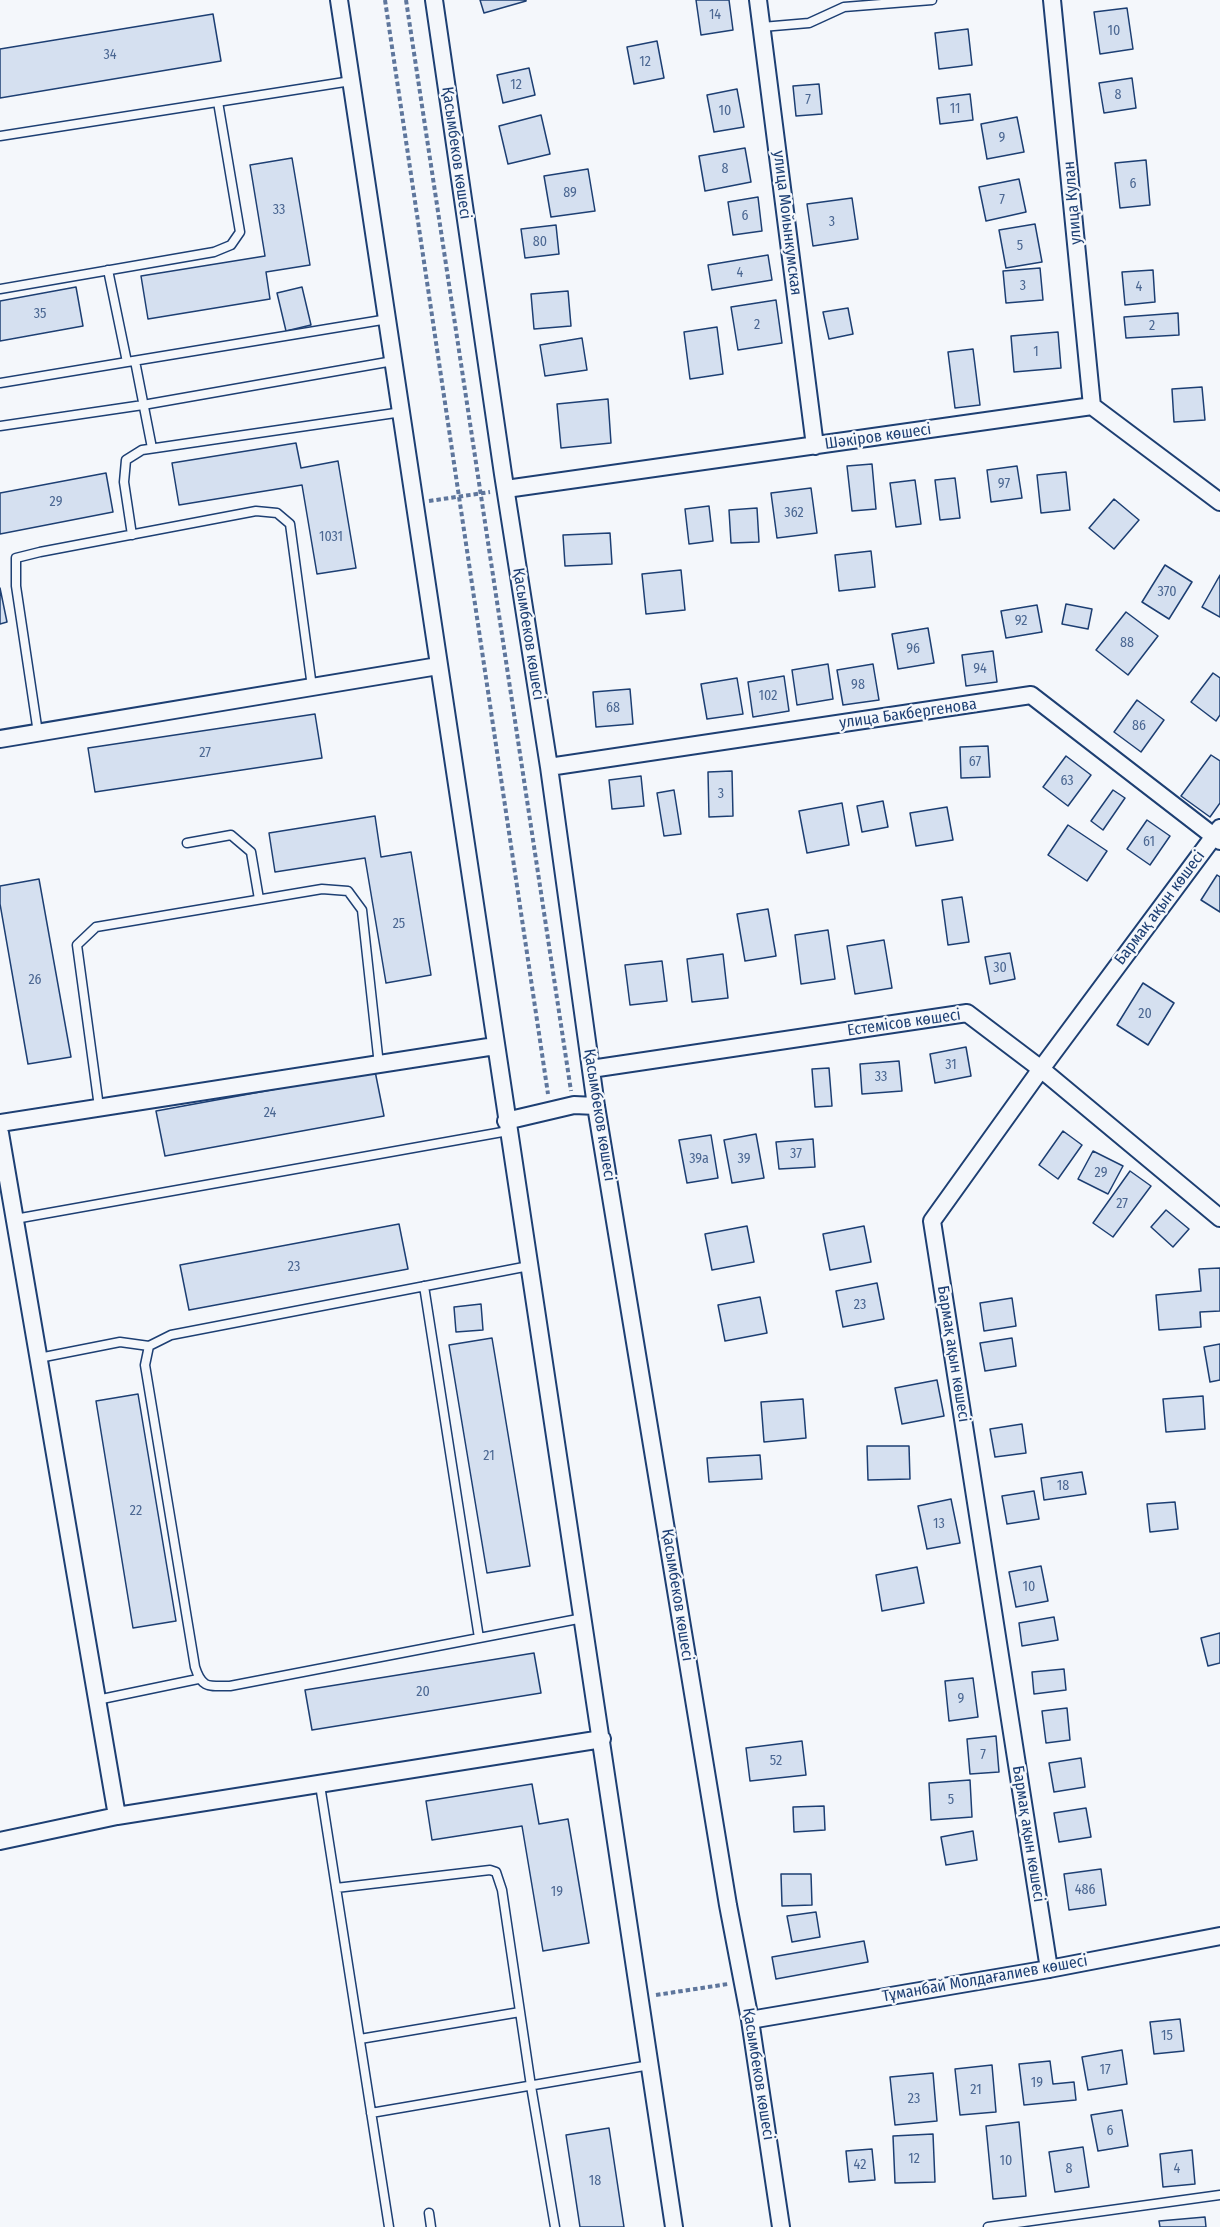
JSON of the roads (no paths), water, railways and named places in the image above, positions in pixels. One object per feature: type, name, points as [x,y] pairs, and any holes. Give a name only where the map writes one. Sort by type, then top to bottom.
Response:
[{"type":"street","points":[[339,0],[674,2227]]},
{"type":"street","name":"Қасымбеков көшесі","points":[[434,0],[549,767],[596,1106],[728,1905],[750,2020],[781,2227]]},
{"type":"street","name":"улица Мойынкумская","points":[[758,0],[815,446]]},
{"type":"street","name":"улица Кулан","points":[[1051,0],[1092,406]]},
{"type":"street","points":[[1092,406],[1220,502]]},
{"type":"street","name":"Шәкіров көшесі","points":[[506,489],[1092,406]]},
{"type":"street","points":[[0,739],[438,666]]},
{"type":"street","name":"улица Бакбергенова","points":[[549,767],[1031,696],[1218,835]]},
{"type":"street","name":"Бармақ ақын көшесі","points":[[1049,1969],[932,1221],[1041,1069],[1218,835]]},
{"type":"street","name":"Естемісов көшесі","points":[[591,1069],[967,1013],[1041,1069],[1220,1218]]},
{"type":"street","points":[[0,1123],[495,1046]]},
{"type":"street","points":[[507,1126],[551,1110],[574,1105],[596,1106]]},
{"type":"street","points":[[0,1133],[4,1180],[15,1219],[117,1816]]},
{"type":"street","points":[[0,1841],[117,1816],[602,1739]]},
{"type":"street","name":"Тұманбай Молдағалиев көшесі","points":[[750,2020],[1049,1969],[1220,1936]]},
{"type":"lane","points":[[762,27],[809,23],[844,7],[932,0]]},
{"type":"lane","points":[[0,136],[351,81]]},
{"type":"lane","points":[[0,289],[214,252],[231,244],[240,232],[218,102]]},
{"type":"lane","points":[[108,270],[152,448]]},
{"type":"lane","points":[[0,382],[388,319]]},
{"type":"lane","points":[[0,426],[143,405],[393,361]]},
{"type":"lane","points":[[132,535],[124,482],[126,460],[142,450],[402,412]]},
{"type":"lane","points":[[38,733],[16,586],[16,558],[256,511],[277,513],[290,524],[312,687]]},
{"type":"lane","points":[[187,843],[231,835],[243,844],[251,852],[259,899]]},
{"type":"lane","points":[[99,1107],[77,945],[96,927],[322,889],[348,891],[362,910],[379,1065]]},
{"type":"lane","points":[[15,1219],[507,1126]]},
{"type":"lane","points":[[39,1358],[120,1342],[149,1346],[171,1335],[529,1266]]},
{"type":"lane","points":[[424,1286],[479,1638]]},
{"type":"lane","points":[[149,1346],[145,1365],[195,1667],[198,1679],[208,1686],[230,1686],[583,1618]]},
{"type":"lane","points":[[97,1700],[198,1679]]},
{"type":"lane","points":[[320,1785],[389,2227]]},
{"type":"lane","points":[[336,1888],[490,1870],[496,1872],[502,1890],[531,2086],[555,2227]]},
{"type":"lane","points":[[360,2039],[520,2013]]},
{"type":"lane","points":[[371,2113],[650,2065]]},
{"type":"lane","points":[[988,2227],[1220,2195]]},
{"type":"lane","points":[[429,2213],[431,2227]]}]
